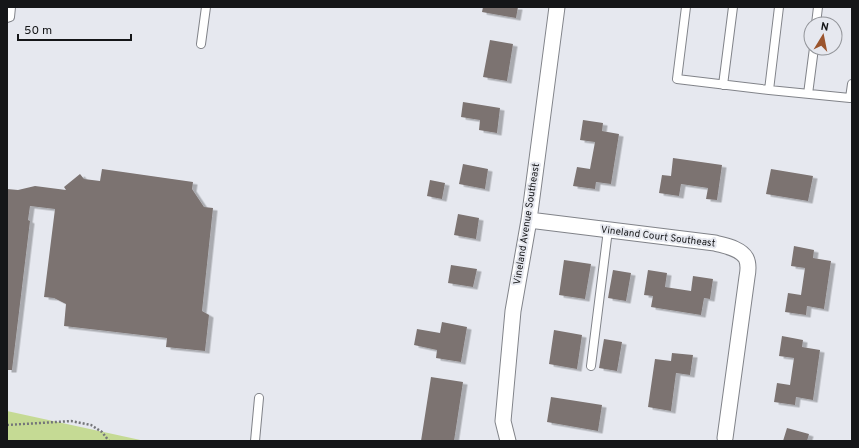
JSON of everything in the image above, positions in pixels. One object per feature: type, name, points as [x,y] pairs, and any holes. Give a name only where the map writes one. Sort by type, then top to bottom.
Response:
[{"type":"street","name":"Vineland Avenue Southeast","points":[[508,441],[503,421],[513,311],[529,220],[557,7]]},
{"type":"street","name":"Vineland Court Southeast","points":[[529,220],[715,243],[732,248],[746,259],[748,268],[747,277],[725,438]]},
{"type":"lane","points":[[7,18],[10,17],[11,7]]},
{"type":"lane","points":[[201,44],[206,7]]},
{"type":"lane","points":[[686,7],[677,79],[850,98],[852,84]]},
{"type":"lane","points":[[723,85],[733,7]]},
{"type":"lane","points":[[768,90],[779,7]]},
{"type":"lane","points":[[808,94],[813,56]]},
{"type":"lane","points":[[591,366],[608,230]]},
{"type":"lane","points":[[255,441],[259,398]]},
{"type":"path","points":[[7,426],[71,421],[91,425],[102,432],[108,441]]},
{"type":"green space","points":[[7,411],[145,441],[7,441]]},
{"type":"building","points":[[483,7],[518,7],[516,18],[482,12]]},
{"type":"building","points":[[490,40],[513,44],[507,81],[483,77]]},
{"type":"building","points":[[463,102],[500,108],[497,133],[479,130],[480,120],[461,117]]},
{"type":"building","points":[[583,120],[603,123],[602,131],[619,134],[611,184],[596,182],[595,189],[573,186],[577,167],[590,169],[595,142],[580,140]]},
{"type":"building","points":[[673,158],[722,165],[717,200],[706,199],[708,188],[681,184],[679,196],[659,193],[662,175],[671,176]]},
{"type":"building","points":[[463,164],[488,169],[485,189],[459,184]]},
{"type":"building","points":[[102,169],[193,182],[192,189],[204,207],[213,208],[202,311],[209,315],[205,351],[166,347],[167,338],[64,326],[66,304],[54,298],[44,297],[55,209],[30,206],[28,220],[30,221],[12,370],[7,370],[7,189],[18,190],[35,186],[66,190],[64,187],[80,174],[84,179],[100,181]]},
{"type":"building","points":[[771,169],[813,176],[808,201],[766,194]]},
{"type":"building","points":[[430,180],[445,183],[442,199],[427,196]]},
{"type":"building","points":[[458,214],[479,218],[476,239],[454,235]]},
{"type":"building","points":[[794,246],[814,250],[813,258],[831,261],[824,309],[807,306],[806,315],[785,312],[788,293],[801,295],[805,268],[791,266]]},
{"type":"building","points":[[564,260],[591,264],[585,299],[559,295]]},
{"type":"building","points":[[451,265],[477,269],[473,287],[448,283]]},
{"type":"building","points":[[613,270],[631,273],[626,301],[608,298]]},
{"type":"building","points":[[648,270],[667,273],[665,287],[691,291],[693,276],[713,279],[710,299],[704,298],[701,315],[651,307],[653,296],[644,295]]},
{"type":"building","points":[[442,322],[467,327],[461,362],[436,358],[437,350],[414,345],[417,329],[440,333]]},
{"type":"building","points":[[554,330],[582,335],[577,369],[549,364]]},
{"type":"building","points":[[782,336],[803,340],[802,347],[820,350],[813,400],[796,397],[795,405],[774,402],[777,383],[790,385],[794,358],[779,356]]},
{"type":"building","points":[[604,339],[622,342],[617,371],[599,368]]},
{"type":"building","points":[[672,353],[693,355],[690,375],[676,373],[671,411],[648,407],[655,359],[671,361]]},
{"type":"building","points":[[431,377],[463,382],[454,441],[421,441]]},
{"type":"building","points":[[551,397],[602,405],[598,431],[547,422]]},
{"type":"building","points":[[787,428],[809,434],[807,441],[783,441]]}]
